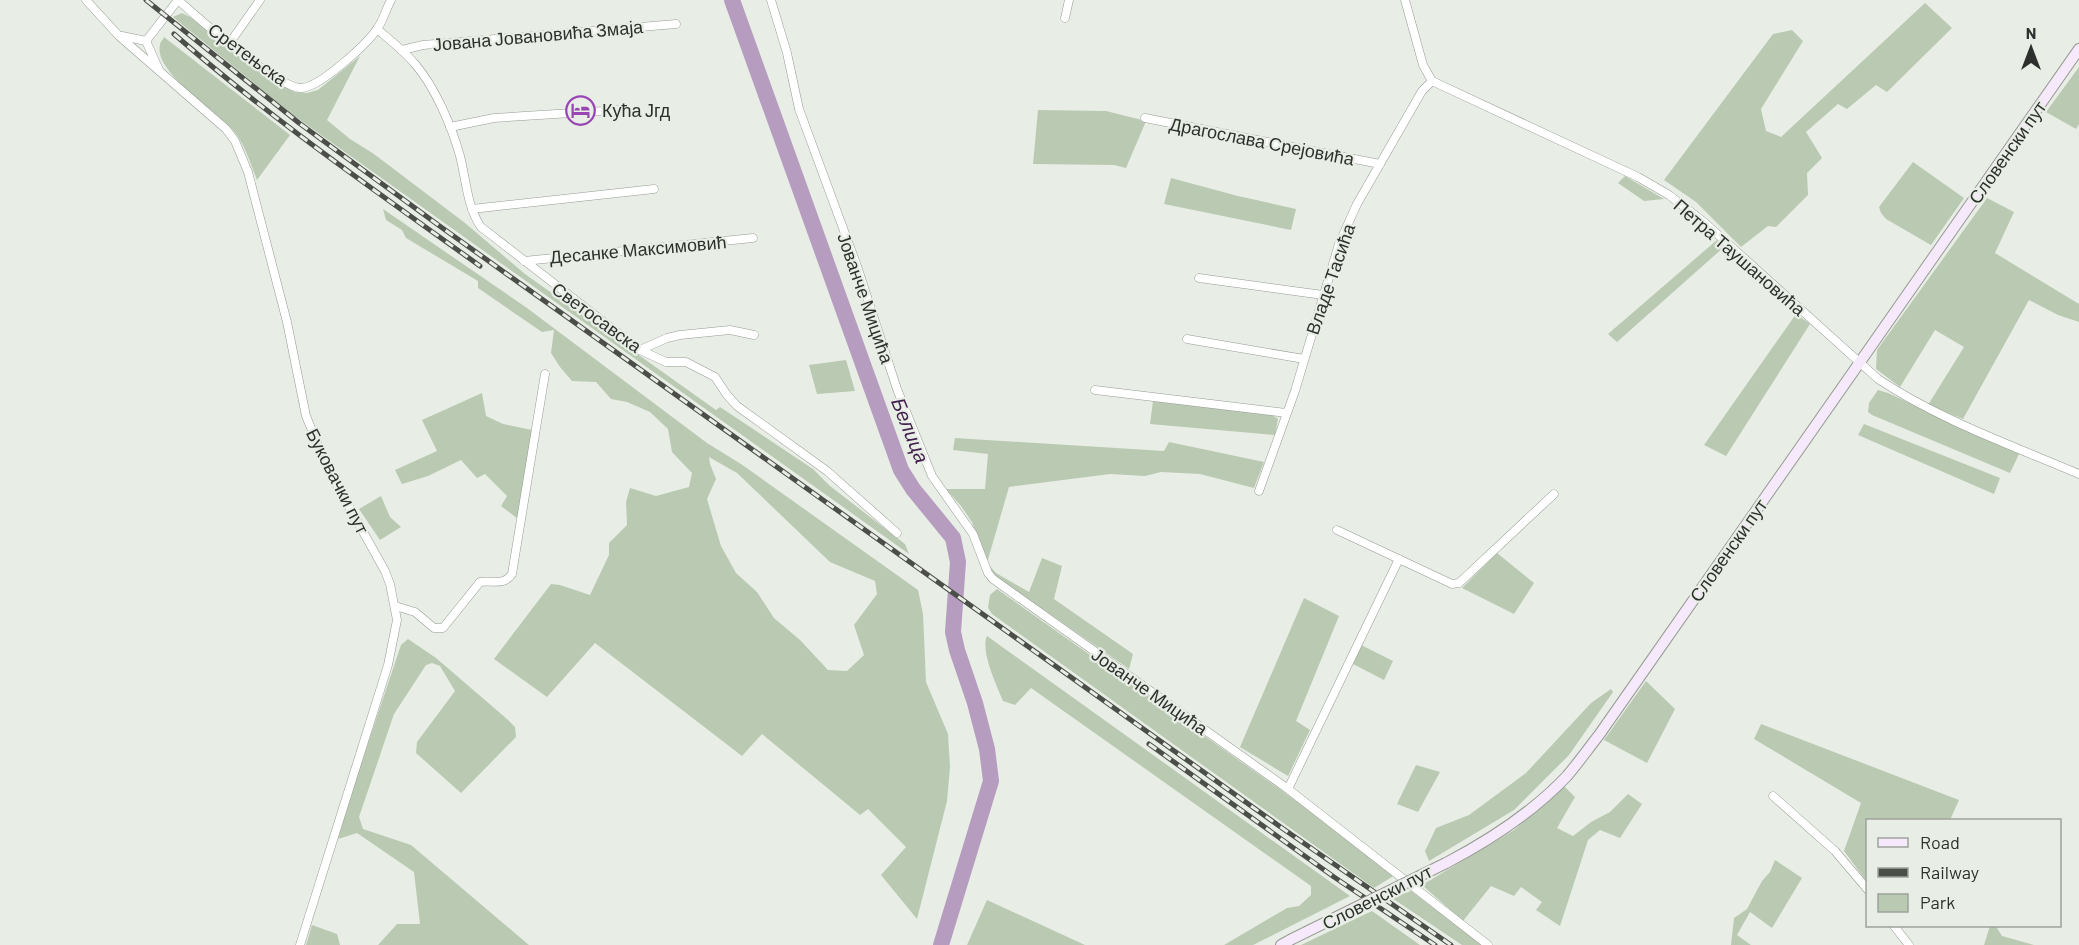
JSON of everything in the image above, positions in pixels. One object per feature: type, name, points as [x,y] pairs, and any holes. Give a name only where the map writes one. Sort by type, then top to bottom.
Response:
[{"type":"street","name":"Буковачки пут","points":[[86,0],[119,36],[226,129],[235,141],[242,156],[287,322],[306,416],[328,470],[385,571],[395,606],[397,620],[388,665],[300,945]]},
{"type":"street","points":[[146,41],[178,0]]},
{"type":"street","name":"Сретењска","points":[[178,0],[229,44],[283,82],[299,88],[306,88],[325,77],[356,53],[377,29],[391,0]]},
{"type":"street","points":[[229,44],[260,0]]},
{"type":"street","name":"Јованче Мицића","points":[[771,0],[787,53],[799,109],[857,266],[897,390],[932,476],[973,534],[988,573],[993,579],[1288,789],[1488,945]]},
{"type":"street","points":[[1065,18],[1069,0]]},
{"type":"street","points":[[1405,0],[1424,65],[1432,81]]},
{"type":"street","name":"Јована Јовановића Змаја","points":[[402,50],[423,45],[676,24]]},
{"type":"street","name":"Светосавска","points":[[377,29],[402,50],[430,85],[450,127],[459,153],[475,219],[481,227],[640,350],[666,362],[686,362],[715,377],[737,406],[827,471],[897,533]]},
{"type":"street","points":[[119,36],[146,41]]},
{"type":"street","points":[[146,41],[159,72]]},
{"type":"street","name":"Словенски пут","points":[[1285,943],[1494,837],[1528,811],[1567,775],[1599,735],[2079,49]]},
{"type":"street","name":"Владе Тасића","points":[[1260,491],[1295,391],[1338,244],[1357,204],[1422,91],[1432,81]]},
{"type":"street","name":"Петра Таушановића","points":[[1432,81],[1638,177],[1669,195],[1705,223],[1859,364],[1899,394],[1944,417],[2079,474]]},
{"type":"street","points":[[450,127],[494,118],[620,110]]},
{"type":"street","name":"Драгослава Срејовића","points":[[1145,118],[1380,164]]},
{"type":"street","points":[[472,209],[654,189]]},
{"type":"street","name":"Десанке Максимовић","points":[[524,261],[753,238]]},
{"type":"street","points":[[1199,278],[1323,295]]},
{"type":"street","points":[[640,350],[680,335],[730,330],[754,335]]},
{"type":"street","points":[[1187,339],[1304,359]]},
{"type":"street","points":[[395,606],[415,612],[434,628],[443,628],[480,582],[502,582],[512,574],[545,374]]},
{"type":"street","points":[[1095,390],[1286,413]]},
{"type":"street","points":[[1337,530],[1452,584],[1459,583],[1554,494]]},
{"type":"street","points":[[1288,789],[1399,559]]},
{"type":"street","points":[[1773,796],[1835,851],[1866,888]]},
{"type":"street","points":[[1895,927],[1909,945]]},
{"type":"green space","points":[[1925,3],[1952,28],[1887,92],[1876,85],[1847,109],[1838,104],[1806,132],[1822,158],[1807,173],[1808,195],[1776,227],[1768,226],[1741,247],[1696,202],[1664,180],[1773,34],[1792,30],[1803,41],[1761,109],[1766,131],[1781,137]]},
{"type":"green space","points":[[182,13],[277,83],[295,92],[307,93],[318,90],[360,56],[327,120],[465,223],[525,274],[716,410],[720,407],[813,469],[830,486],[905,544],[909,554],[293,115],[173,17]]},
{"type":"green space","points":[[164,37],[290,135],[257,180],[244,147],[233,130],[176,79],[166,67],[160,56],[160,44]]},
{"type":"green space","points":[[2079,67],[2079,124],[2076,129],[2046,112]]},
{"type":"green space","points":[[1038,110],[1106,111],[1146,121],[1126,168],[1114,165],[1033,164]]},
{"type":"green space","points":[[1913,162],[1964,198],[1931,245],[1886,219],[1879,207]]},
{"type":"green space","points":[[1625,176],[1664,199],[1644,201],[1618,183]]},
{"type":"green space","points":[[1171,178],[1296,209],[1291,230],[1164,204]]},
{"type":"green space","points":[[1987,198],[2014,212],[1995,253],[2079,304],[2079,322],[2058,315],[2029,300],[1963,419],[1928,405],[1964,347],[1935,330],[1900,387],[1876,369],[1877,350]]},
{"type":"green space","points":[[383,209],[527,308],[707,443],[741,464],[918,590],[923,614],[926,682],[948,734],[950,767],[947,801],[917,919],[881,875],[906,847],[868,809],[860,815],[762,734],[742,756],[595,643],[547,697],[494,659],[551,584],[590,595],[609,555],[609,543],[627,525],[626,502],[630,488],[656,496],[689,487],[692,473],[672,452],[668,429],[650,412],[627,402],[611,399],[596,382],[572,381],[551,353],[554,330],[542,332],[478,288],[478,281],[406,238],[402,230],[386,220]],"holes":[[[709,457],[737,473],[830,562],[875,581],[877,594],[854,625],[864,655],[847,671],[828,670],[800,640],[774,618],[757,592],[736,573],[721,546],[707,499],[716,479]]]},
{"type":"green space","points":[[1717,240],[1724,247],[1617,342],[1608,334]]},
{"type":"green space","points":[[1796,314],[1810,324],[1726,456],[1704,445]]},
{"type":"green space","points":[[846,360],[855,391],[817,394],[809,365]]},
{"type":"green space","points":[[1878,390],[2019,454],[2010,473],[1872,415],[1868,412],[1869,403]]},
{"type":"green space","points":[[482,393],[486,416],[503,424],[532,430],[518,519],[501,506],[507,496],[485,474],[477,478],[461,460],[428,476],[402,484],[395,470],[437,451],[422,420]]},
{"type":"green space","points":[[1153,401],[1271,414],[1278,419],[1275,435],[1150,424]]},
{"type":"green space","points":[[1864,424],[2000,478],[1994,494],[1858,435]]},
{"type":"green space","points":[[955,438],[1164,451],[1169,442],[1264,462],[1254,488],[1200,474],[1161,472],[1145,476],[1110,474],[1009,487],[987,563],[996,573],[1029,592],[1042,558],[1062,566],[1054,599],[1133,654],[1129,669],[990,572],[972,522],[946,489],[985,489],[988,454],[953,450]]},
{"type":"green space","points":[[381,496],[390,517],[401,527],[380,540],[359,509]]},
{"type":"green space","points":[[1497,553],[1534,583],[1514,614],[1462,588]]},
{"type":"green space","points":[[997,589],[1295,800],[1395,875],[1374,888],[992,614],[988,608],[990,595]]},
{"type":"green space","points":[[1304,598],[1339,616],[1296,721],[1310,730],[1288,776],[1240,747]]},
{"type":"green space","points":[[987,636],[1350,896],[1253,945],[1224,945],[1287,908],[1299,906],[1311,895],[1311,886],[1031,688],[1015,705],[1003,701],[987,659],[985,642]]},
{"type":"green space","points":[[408,639],[436,658],[507,719],[515,727],[516,737],[461,793],[416,753],[417,742],[455,691],[440,666],[432,663],[426,665],[394,714],[359,817],[363,829],[411,845],[529,945],[378,945],[397,924],[420,924],[414,872],[357,833],[338,839],[401,645]]},
{"type":"green space","points":[[1361,645],[1393,661],[1384,680],[1351,663]]},
{"type":"green space","points":[[1646,681],[1675,709],[1647,763],[1604,740]]},
{"type":"green space","points":[[1611,689],[1613,692],[1569,755],[1514,810],[1429,861],[1425,851],[1436,828],[1469,815],[1526,773],[1591,703]]},
{"type":"green space","points":[[1761,724],[1959,800],[1950,819],[1866,819],[1866,881],[1844,851],[1861,803],[1754,739]]},
{"type":"green space","points":[[1416,765],[1440,772],[1418,812],[1397,804]]},
{"type":"green space","points":[[1564,786],[1575,797],[1557,828],[1573,836],[1591,822],[1610,812],[1628,794],[1642,804],[1620,838],[1600,830],[1588,840],[1560,926],[1536,910],[1542,902],[1521,887],[1514,896],[1491,886],[1463,921],[1422,885],[1514,830]]},
{"type":"green space","points":[[1775,860],[1802,878],[1772,928],[1750,912],[1737,935],[1751,945],[1731,945],[1734,918],[1747,909]]},
{"type":"green space","points":[[1411,891],[1482,945],[1462,945],[1392,898]]},
{"type":"green space","points":[[987,900],[1085,945],[967,945]]},
{"type":"green space","points":[[1372,911],[1420,945],[1301,945]]},
{"type":"green space","points":[[312,925],[337,934],[340,945],[306,945]]},
{"type":"green space","points":[[1990,927],[1998,927],[2002,936],[2034,945],[1984,945]]},
{"type":"waterway","name":"Белица","points":[[732,0],[901,470],[913,489],[953,538],[958,562],[953,632],[987,749],[991,781],[941,945]]},
{"type":"railway","points":[[146,0],[299,123],[441,227],[1282,828],[1451,945]]},
{"type":"railway","points":[[174,34],[286,125],[480,266]]},
{"type":"railway","points":[[1149,744],[1334,877],[1435,945]]},
{"type":"place","name":"Кућа Јгд","points":[[581,110]]}]
